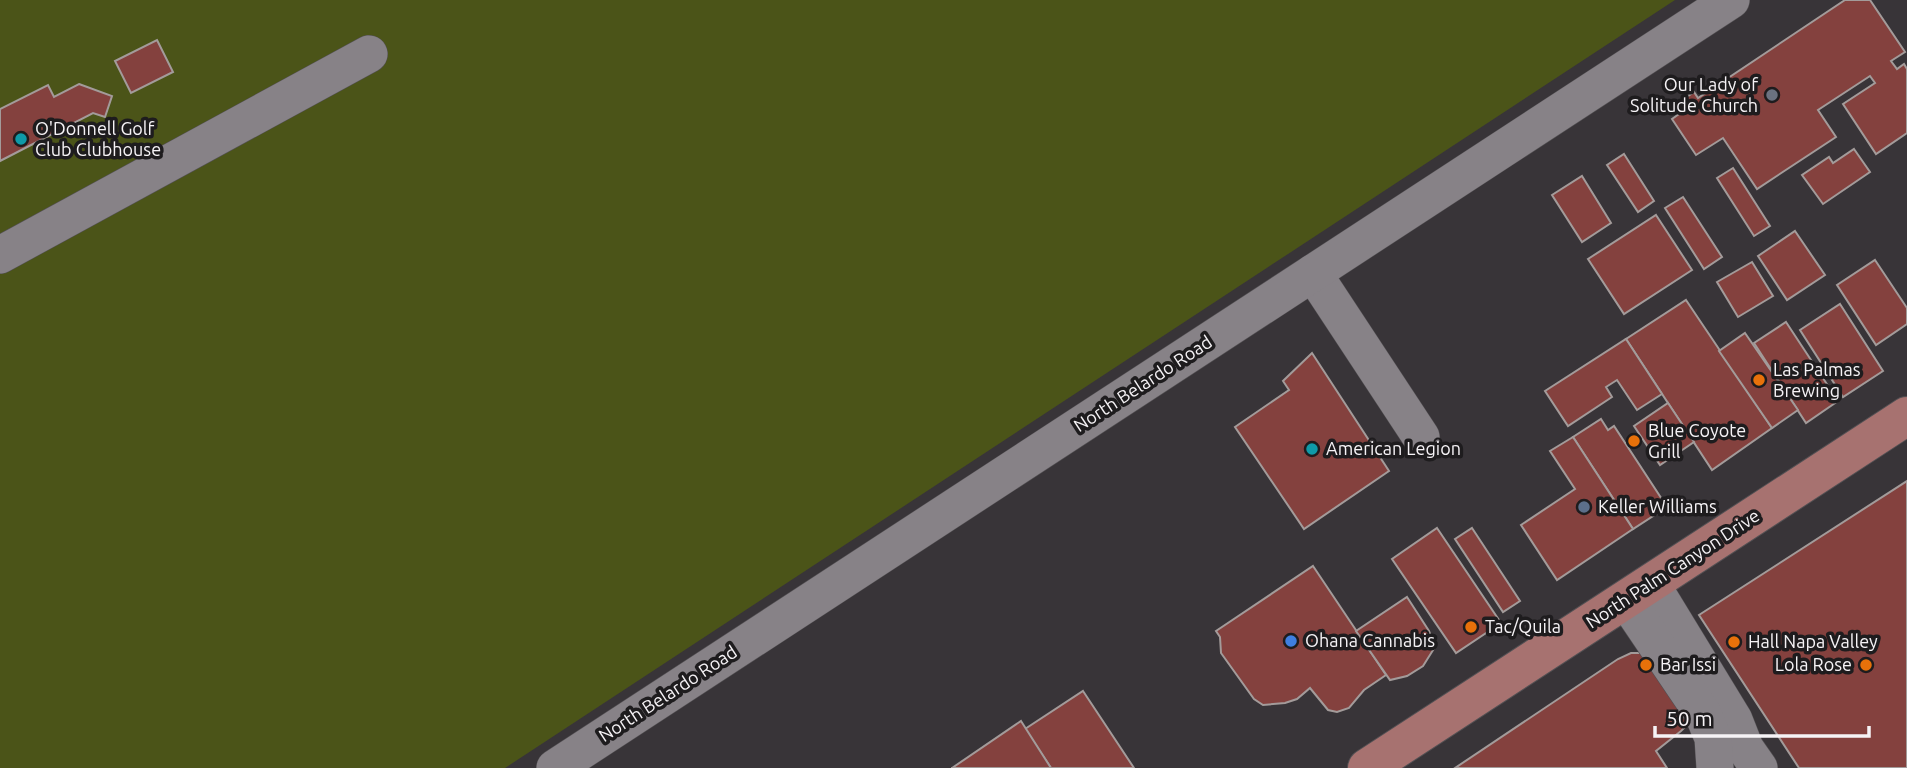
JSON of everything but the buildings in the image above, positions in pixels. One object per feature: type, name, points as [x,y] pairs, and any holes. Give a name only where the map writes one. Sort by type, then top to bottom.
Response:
[{"type":"main road","name":"North Palm Canyon Drive","points":[[1367,768],[1907,415]]},
{"type":"street","name":"North Belardo Road","points":[[555,768],[1731,0]]},
{"type":"street","points":[[0,255],[369,54]]},
{"type":"street","points":[[1313,273],[1421,437]]},
{"type":"street","points":[[1638,592],[1734,720],[1733,762]]},
{"type":"green space","points":[[0,0],[1675,0],[505,768],[0,768]]},
{"type":"place","name":"Our Lady of Solitude Church","points":[[1772,95]]},
{"type":"place","name":"O'Donnell Golf Club Clubhouse","points":[[21,139]]},
{"type":"place","name":"Las Palmas Brewing","points":[[1759,380]]},
{"type":"place","name":"Blue Coyote Grill","points":[[1634,441]]},
{"type":"place","name":"American Legion","points":[[1312,449]]},
{"type":"place","name":"Keller Williams","points":[[1584,507]]},
{"type":"place","name":"Tac/Quila","points":[[1471,627]]},
{"type":"place","name":"Ohana Cannabis","points":[[1291,641]]},
{"type":"place","name":"Hall Napa Valley","points":[[1734,642]]},
{"type":"place","name":"Bar Issi","points":[[1646,665]]},
{"type":"place","name":"Lola Rose","points":[[1866,665]]}]
